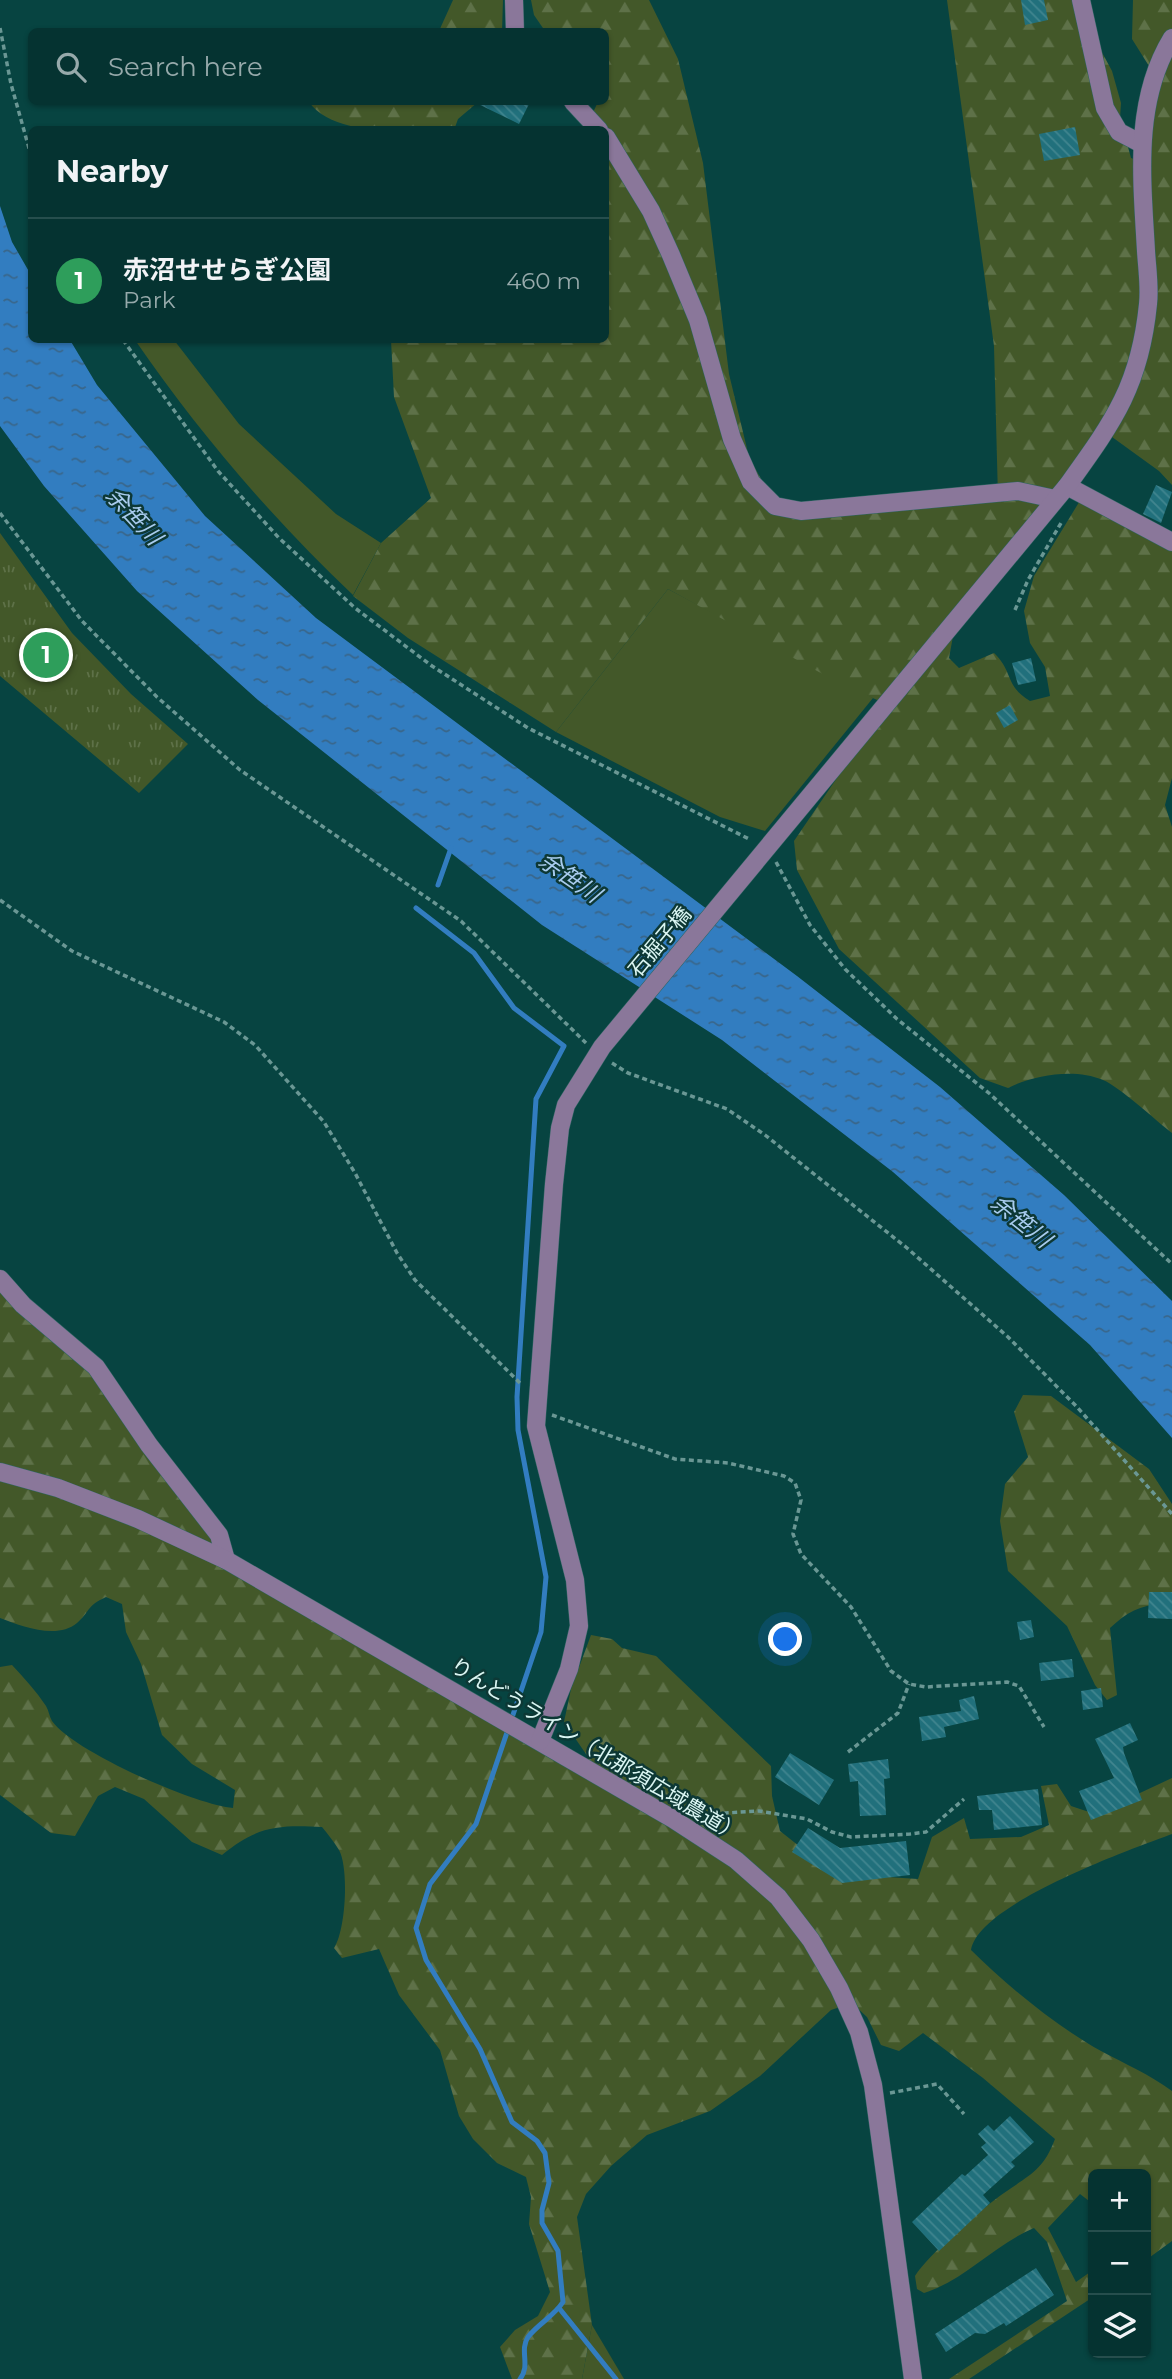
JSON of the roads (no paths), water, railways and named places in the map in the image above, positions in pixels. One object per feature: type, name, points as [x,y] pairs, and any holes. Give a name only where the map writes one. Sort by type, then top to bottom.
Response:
[{"type":"street","points":[[514,0],[515,28]]},
{"type":"street","points":[[1081,0],[1105,108],[1119,132],[1142,144]]},
{"type":"street","name":"石掘子橋","points":[[540,1741],[569,1669],[579,1626],[575,1580],[546,1477],[536,1426],[560,1128],[575,1087],[600,1050],[1061,492],[1115,418],[1135,374],[1148,303],[1142,144],[1145,112],[1153,80],[1172,38]]},
{"type":"street","points":[[576,105],[595,126]]},
{"type":"street","points":[[609,142],[651,211],[671,255],[698,320],[732,439],[751,482],[775,506],[801,511],[1018,491],[1061,492],[1172,542]]},
{"type":"street","points":[[0,1279],[23,1305],[96,1367],[149,1445],[219,1535],[226,1560]]},
{"type":"street","name":"りんどうライン（北那須広域農道）","points":[[0,1472],[58,1488],[138,1519],[226,1560],[693,1832],[736,1860],[778,1897],[811,1940],[839,1988],[859,2032],[874,2097],[914,2379]]},
{"type":"water","name":"余笹川","points":[[0,206],[12,242],[28,270],[28,343],[72,343],[97,385],[205,516],[316,618],[797,976],[940,1087],[1064,1195],[1172,1301],[1172,1438],[1090,1345],[893,1172],[722,1040],[542,925],[258,700],[137,591],[44,486],[0,426]]},
{"type":"waterway","points":[[438,885],[451,848]]},
{"type":"waterway","points":[[416,908],[474,953],[514,1008],[564,1046],[536,1099],[517,1397],[518,1430],[546,1577],[541,1632],[476,1824],[430,1884],[416,1928],[426,1960],[480,2049],[512,2122],[537,2141],[545,2153],[549,2183],[542,2210],[542,2223],[558,2251],[563,2302],[528,2337],[524,2348],[525,2368],[520,2379]]},
{"type":"waterway","points":[[559,2308],[616,2379]]},
{"type":"place","name":"赤沼せせらぎ公園","points":[[46,655]]}]
